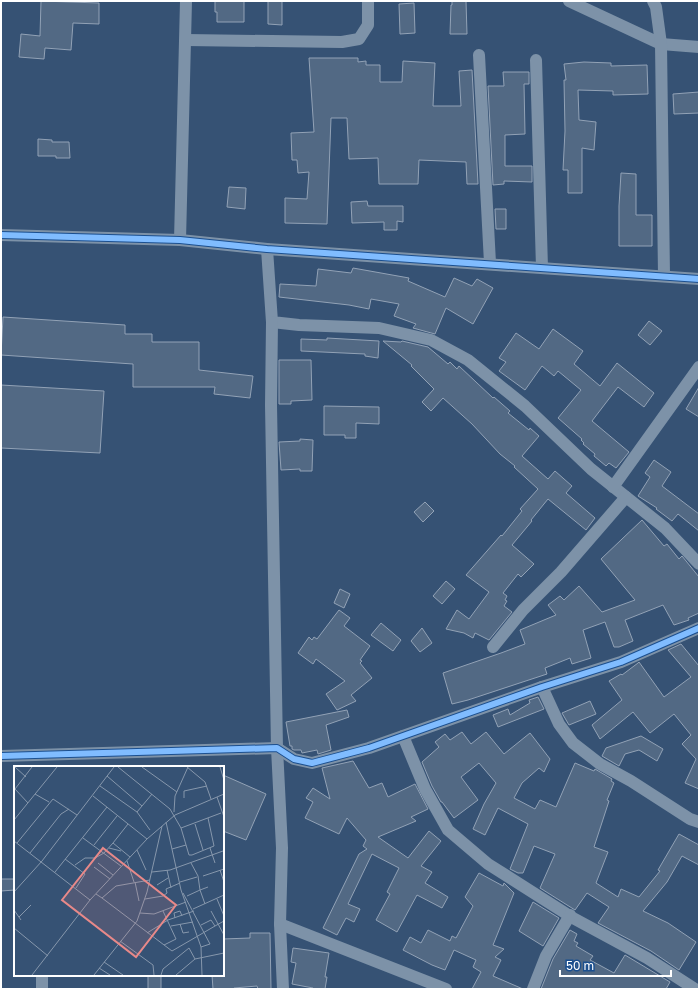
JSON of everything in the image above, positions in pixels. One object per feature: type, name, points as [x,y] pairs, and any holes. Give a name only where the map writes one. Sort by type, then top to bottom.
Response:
[{"type":"street","points":[[180,240],[186,1]]},
{"type":"street","points":[[186,40],[342,42],[359,39],[368,25],[368,1]]},
{"type":"street","points":[[570,1],[662,44],[699,47]]},
{"type":"street","points":[[652,1],[656,6],[662,44],[664,276]]},
{"type":"street","points":[[479,55],[490,264]]},
{"type":"street","points":[[536,60],[542,268]]},
{"type":"street","points":[[1,235],[180,240],[267,249],[699,279]]},
{"type":"street","points":[[267,249],[272,322],[271,405],[277,748],[282,848],[280,924],[283,989]]},
{"type":"street","points":[[272,322],[299,325],[378,328],[431,340],[468,360],[525,406],[591,469],[665,528],[699,564]]},
{"type":"street","points":[[613,487],[699,367]]},
{"type":"street","points":[[493,647],[523,610],[561,572],[626,497]]},
{"type":"street","points":[[1,756],[39,761],[277,748],[294,759],[312,763],[369,748],[542,687],[621,662],[699,628]]},
{"type":"street","points":[[542,687],[559,724],[573,743],[600,764],[631,781],[690,819],[699,822]]},
{"type":"street","points":[[403,736],[425,789],[448,830],[488,864],[573,918],[647,958],[695,989]]},
{"type":"street","points":[[533,989],[546,956],[570,915]]},
{"type":"street","points":[[280,924],[446,989]]},
{"type":"street","points":[[42,976],[42,989]]},
{"type":"building","points":[[41,1],[99,3],[99,24],[73,23],[71,50],[45,48],[44,59],[19,57],[21,34],[40,36]]},
{"type":"building","points":[[215,1],[244,1],[244,22],[217,22]]},
{"type":"building","points":[[268,1],[282,1],[282,25],[268,24]]},
{"type":"building","points":[[452,1],[466,1],[467,34],[450,34]]},
{"type":"building","points":[[414,3],[415,33],[400,34],[399,4]]},
{"type":"building","points":[[309,58],[358,58],[358,62],[366,61],[366,65],[380,65],[380,82],[402,82],[403,61],[435,63],[433,106],[461,106],[459,71],[472,70],[478,184],[467,184],[466,162],[419,160],[418,184],[379,184],[378,158],[349,159],[347,118],[331,118],[327,224],[285,223],[285,198],[307,199],[309,172],[298,173],[297,160],[292,160],[291,133],[314,132]]},
{"type":"building","points":[[584,62],[611,63],[611,66],[647,65],[648,94],[613,95],[613,91],[578,90],[579,120],[596,122],[594,150],[582,148],[582,193],[568,193],[568,170],[563,170],[565,131],[564,80],[566,80],[564,64]]},
{"type":"building","points":[[503,72],[529,72],[529,84],[524,84],[525,134],[505,135],[505,166],[532,166],[532,182],[504,181],[504,184],[493,185],[488,86],[504,86]]},
{"type":"building","points":[[699,92],[699,113],[674,114],[673,94]]},
{"type":"building","points":[[38,139],[52,140],[52,142],[69,142],[70,158],[38,156]]},
{"type":"building","points":[[621,173],[636,174],[636,215],[652,215],[652,246],[619,246]]},
{"type":"building","points":[[229,187],[246,188],[245,209],[227,207]]},
{"type":"building","points":[[367,201],[368,206],[403,206],[403,222],[397,221],[397,230],[384,230],[384,222],[352,223],[351,202]]},
{"type":"building","points":[[495,209],[506,209],[506,229],[496,229]]},
{"type":"building","points":[[353,268],[409,278],[408,281],[445,297],[454,278],[472,286],[477,279],[493,288],[473,324],[446,308],[435,334],[413,328],[416,324],[394,316],[399,304],[371,299],[369,309],[349,305],[279,297],[280,284],[316,286],[318,269],[351,273]]},
{"type":"building","points":[[3,317],[125,325],[125,334],[152,334],[152,342],[199,342],[199,370],[253,376],[250,398],[214,394],[215,387],[133,387],[133,364],[1,355]]},
{"type":"building","points":[[649,321],[662,331],[650,345],[638,335]]},
{"type":"building","points":[[553,329],[583,351],[574,364],[600,386],[617,363],[654,393],[644,407],[618,387],[592,421],[629,452],[616,468],[609,463],[606,466],[594,456],[595,454],[583,444],[582,439],[558,418],[581,390],[558,371],[554,376],[542,366],[525,390],[499,371],[506,362],[499,358],[516,333],[539,349]]},
{"type":"building","points":[[327,338],[379,341],[378,358],[365,356],[365,354],[301,351],[301,339],[327,340]]},
{"type":"building","points":[[383,341],[402,341],[428,347],[448,364],[450,362],[457,369],[459,366],[493,398],[494,397],[510,411],[508,413],[539,436],[522,456],[548,479],[555,471],[572,486],[566,493],[595,518],[586,530],[548,499],[512,545],[534,564],[521,577],[518,574],[503,593],[507,596],[505,600],[507,601],[504,606],[512,612],[489,640],[475,633],[473,638],[464,633],[446,629],[457,610],[469,619],[489,592],[466,575],[501,535],[502,536],[522,511],[520,509],[538,489],[514,467],[515,466],[500,454],[472,424],[443,398],[431,411],[422,402],[434,389],[411,366],[412,365]]},
{"type":"building","points":[[279,360],[311,360],[312,400],[291,401],[291,404],[279,404]]},
{"type":"building","points":[[1,385],[104,391],[100,453],[1,448]]},
{"type":"building","points":[[699,387],[699,417],[686,409]]},
{"type":"building","points":[[324,406],[379,407],[379,424],[356,423],[356,438],[345,438],[345,435],[324,435]]},
{"type":"building","points":[[300,439],[313,440],[312,471],[300,471],[300,469],[281,470],[279,442],[300,441]]},
{"type":"building","points":[[654,460],[671,472],[662,486],[699,514],[699,531],[678,514],[672,521],[656,509],[657,508],[638,496],[650,477],[645,473]]},
{"type":"building","points":[[425,502],[434,511],[423,522],[414,512]]},
{"type":"building","points":[[642,520],[664,546],[667,544],[679,559],[682,556],[699,577],[699,613],[688,618],[689,620],[674,625],[663,605],[625,620],[633,641],[619,647],[614,647],[605,622],[583,630],[591,658],[572,664],[570,658],[545,668],[547,674],[452,704],[443,673],[525,644],[520,630],[556,615],[548,605],[560,596],[564,600],[579,586],[602,612],[635,600],[601,559]]},
{"type":"building","points":[[446,581],[455,589],[442,604],[433,596]]},
{"type":"building","points":[[340,589],[350,594],[344,608],[334,603]]},
{"type":"building","points":[[339,610],[350,618],[344,626],[370,646],[360,660],[362,661],[360,663],[372,678],[351,695],[356,701],[337,710],[326,694],[345,681],[316,659],[313,664],[298,653],[309,637],[312,640],[314,637],[317,639]]},
{"type":"building","points":[[381,623],[401,640],[393,651],[371,635]]},
{"type":"building","points":[[422,628],[432,643],[420,652],[411,641]]},
{"type":"building","points":[[681,644],[699,666],[699,789],[685,783],[696,759],[682,744],[691,735],[674,714],[650,733],[633,712],[600,739],[592,725],[622,700],[609,681],[621,674],[622,675],[639,662],[664,697],[691,677],[668,650]]},
{"type":"building","points":[[538,697],[544,709],[498,727],[493,715],[508,709],[510,715],[530,703],[529,700]]},
{"type":"building","points":[[590,701],[596,714],[569,725],[562,713]]},
{"type":"building","points":[[347,710],[349,717],[326,725],[331,750],[318,754],[317,750],[302,753],[301,750],[292,749],[292,746],[290,746],[286,722]]},
{"type":"building","points":[[462,732],[471,744],[486,732],[504,754],[530,733],[550,759],[544,772],[539,768],[522,783],[514,798],[535,809],[540,800],[556,807],[575,763],[594,771],[595,769],[612,779],[611,781],[614,783],[607,800],[609,801],[594,847],[608,852],[596,883],[618,897],[621,889],[639,897],[660,871],[658,870],[679,834],[699,845],[699,865],[682,856],[667,882],[643,911],[668,923],[696,942],[679,970],[651,951],[598,923],[609,907],[587,893],[575,910],[540,888],[555,854],[534,846],[523,873],[518,873],[510,869],[528,824],[498,808],[485,835],[473,829],[484,804],[496,783],[479,763],[461,777],[478,800],[454,818],[441,802],[432,786],[422,762],[439,747],[435,742],[445,734],[450,740]]},
{"type":"building","points":[[641,736],[663,749],[657,761],[639,750],[625,754],[619,766],[602,756],[606,748]]},
{"type":"building","points":[[353,761],[369,788],[382,783],[388,797],[415,784],[428,809],[411,817],[416,821],[378,837],[408,858],[429,831],[441,841],[421,866],[432,872],[425,883],[448,897],[442,908],[417,895],[397,932],[376,920],[390,894],[387,892],[399,868],[372,854],[348,904],[360,909],[354,922],[346,918],[337,935],[323,928],[359,854],[367,849],[363,846],[366,840],[347,818],[339,834],[305,818],[313,802],[306,798],[313,788],[330,799],[322,768]]},
{"type":"building","points":[[224,775],[266,794],[246,840],[224,831]]},
{"type":"building","points":[[479,873],[503,886],[504,883],[514,893],[493,945],[504,949],[495,957],[501,960],[493,976],[523,989],[472,989],[481,972],[473,967],[476,960],[454,950],[445,970],[403,950],[410,937],[421,943],[428,930],[450,941],[452,936],[456,938],[473,906],[465,897]]},
{"type":"building","points":[[1,879],[14,879],[14,890],[1,891]]},
{"type":"building","points":[[533,902],[559,918],[543,946],[519,931]]},
{"type":"building","points":[[570,930],[577,934],[574,941],[578,943],[576,946],[593,956],[590,960],[614,973],[625,955],[670,982],[666,989],[541,989],[553,959]]},
{"type":"building","points":[[250,933],[270,933],[271,989],[258,989],[257,986],[234,989],[213,989],[212,976],[224,976],[224,939],[250,938]]},
{"type":"building","points":[[293,948],[329,953],[325,977],[327,977],[325,989],[312,989],[313,988],[292,984],[296,963],[291,962]]},
{"type":"building","points":[[148,976],[161,976],[161,989],[148,989]]},
{"type":"cycle path","points":[[1,235],[180,240],[267,249],[699,279]]},
{"type":"cycle path","points":[[1,756],[277,748],[294,759],[312,763],[369,748],[542,687],[621,662],[699,628]]}]
